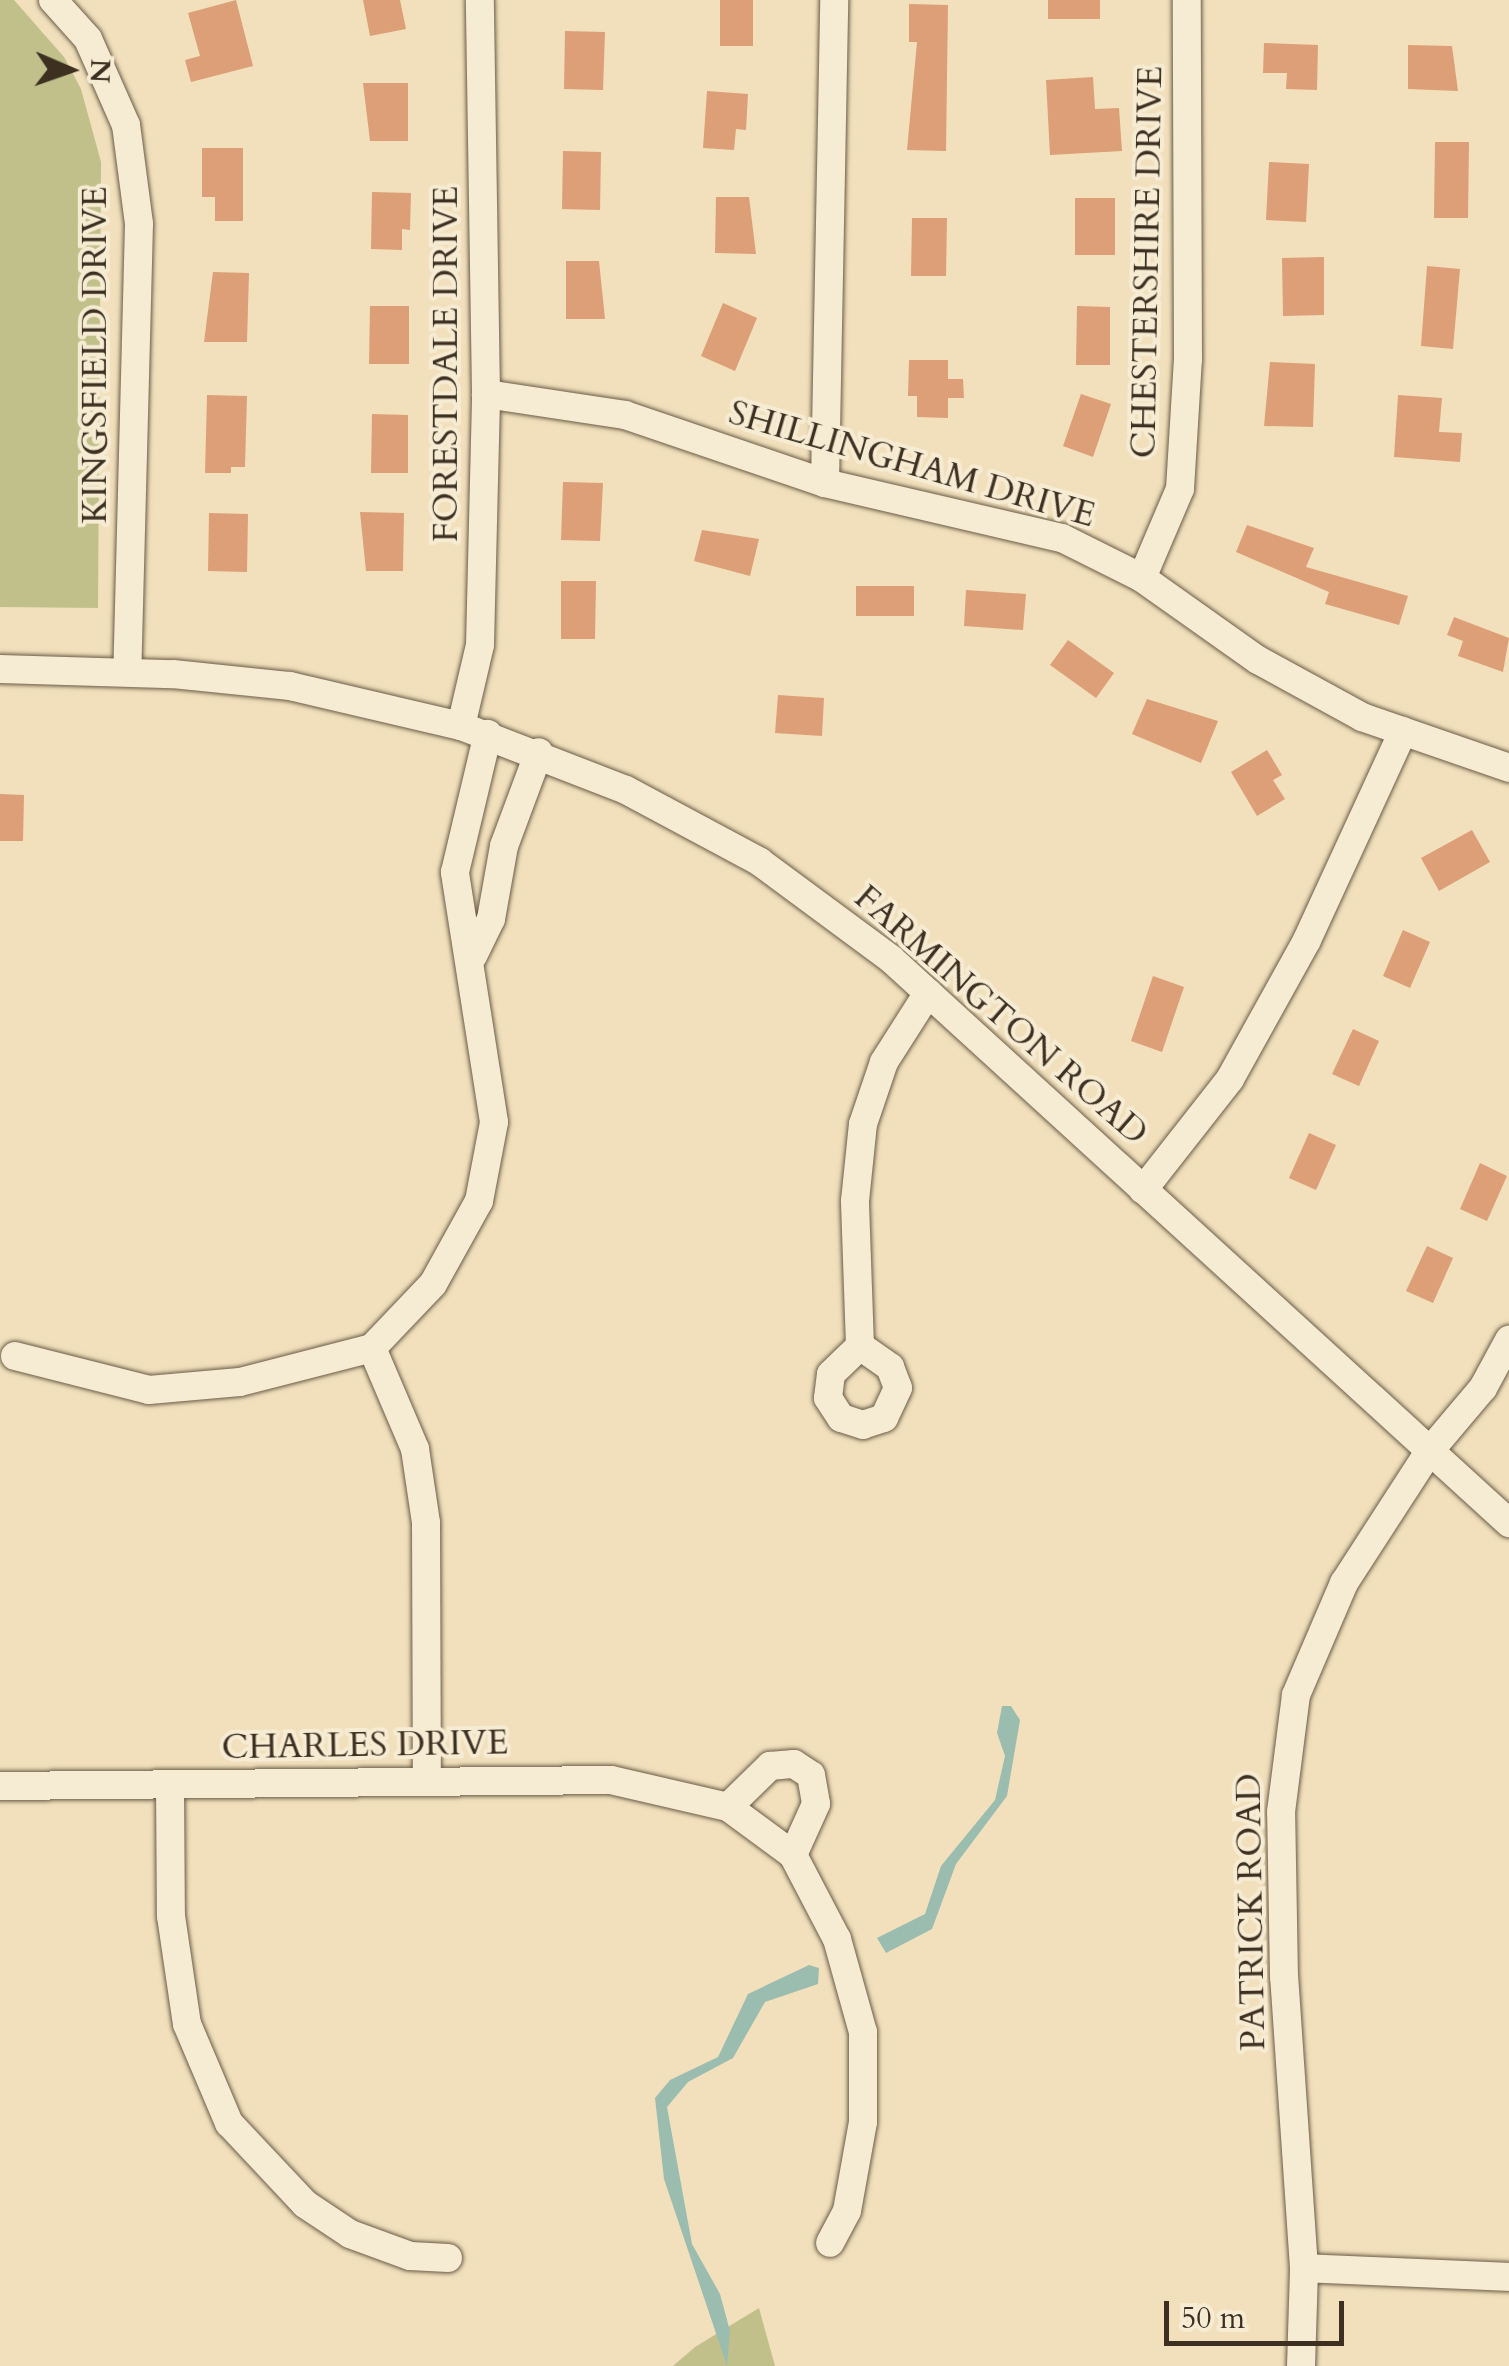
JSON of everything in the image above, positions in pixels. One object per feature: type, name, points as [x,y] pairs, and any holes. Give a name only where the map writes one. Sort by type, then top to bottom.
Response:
[{"type":"street","name":"KINGSFIELD DRIVE","points":[[53,0],[88,39],[126,124],[139,224],[126,671]]},
{"type":"street","name":"FORESTDALE DRIVE","points":[[372,1348],[433,1284],[479,1201],[494,1122],[472,956],[459,918],[455,872],[475,730],[480,645],[486,394],[480,0]]},
{"type":"street","points":[[826,483],[834,0]]},
{"type":"street","name":"CHESTERSHIRE DRIVE","points":[[1142,578],[1180,489],[1188,360],[1187,0]]},
{"type":"street","name":"SHILLINGHAM DRIVE","points":[[486,394],[625,415],[826,483],[1062,538],[1142,578],[1258,660],[1362,718],[1509,768]]},
{"type":"street","name":"FARMINGTON ROAD","points":[[0,669],[126,671],[290,686],[475,730],[539,752],[760,862],[928,992],[1509,1524]]},
{"type":"street","points":[[1143,1190],[1230,1079],[1306,940],[1403,731]]},
{"type":"street","points":[[472,956],[490,919],[504,846],[539,752]]},
{"type":"street","points":[[860,1346],[854,1201],[863,1124],[884,1062],[928,992]]},
{"type":"street","name":"PATRICK ROAD","points":[[1301,2366],[1304,2268],[1284,1977],[1281,1812],[1296,1694],[1344,1583],[1428,1453],[1483,1388],[1509,1340]]},
{"type":"street","points":[[15,1356],[148,1390],[275,1376],[372,1348],[415,1449],[426,1522],[427,1780]]},
{"type":"street","points":[[728,1806],[770,1766],[794,1764],[810,1775],[816,1804],[794,1855]]},
{"type":"street","name":"CHARLES DRIVE","points":[[0,1786],[611,1780],[728,1806],[794,1855],[837,1939],[864,2032],[863,2122],[847,2212],[830,2243]]},
{"type":"street","points":[[170,1785],[171,1916],[187,2024],[229,2123],[305,2204],[350,2234],[410,2256],[448,2258]]},
{"type":"street","points":[[1304,2268],[1509,2277]]},
{"type":"shaded area","points":[[0,0],[14,0],[64,57],[81,89],[101,162],[98,608],[0,607]]},
{"type":"shaded area","points":[[1002,1706],[1011,1706],[1020,1720],[1007,1796],[956,1864],[932,1929],[886,1953],[877,1938],[925,1914],[941,1866],[995,1800],[1005,1756],[997,1733]]},
{"type":"shaded area","points":[[809,1965],[819,1968],[818,1984],[765,2002],[733,2058],[688,2082],[667,2107],[692,2244],[720,2294],[730,2331],[727,2366],[664,2179],[655,2098],[670,2080],[718,2057],[748,1994]]},
{"type":"shaded area","points":[[759,2308],[775,2366],[673,2366],[695,2347]]},
{"type":"building","points":[[236,0],[253,66],[191,82],[185,60],[200,56],[188,13]]},
{"type":"building","points":[[363,0],[400,0],[406,29],[370,36]]},
{"type":"building","points":[[720,0],[753,0],[753,46],[720,46]]},
{"type":"building","points":[[1048,0],[1100,0],[1100,19],[1048,19]]},
{"type":"building","points":[[909,4],[948,5],[946,151],[907,150],[917,42],[909,42]]},
{"type":"building","points":[[565,31],[605,32],[603,90],[564,89]]},
{"type":"building","points":[[1264,43],[1318,45],[1317,90],[1286,89],[1287,73],[1263,73]]},
{"type":"building","points":[[1408,45],[1452,46],[1458,91],[1408,89]]},
{"type":"building","points":[[1093,77],[1095,109],[1119,108],[1122,151],[1050,155],[1046,80]]},
{"type":"building","points":[[363,83],[408,83],[408,141],[370,141]]},
{"type":"building","points":[[707,91],[748,94],[746,130],[736,129],[734,150],[703,148]]},
{"type":"building","points":[[1435,142],[1469,142],[1468,218],[1434,218]]},
{"type":"building","points":[[202,148],[243,148],[243,221],[215,221],[215,197],[202,197]]},
{"type":"building","points":[[563,151],[601,152],[600,210],[562,209]]},
{"type":"building","points":[[1269,162],[1309,164],[1306,222],[1266,220]]},
{"type":"building","points":[[372,192],[411,193],[410,230],[402,229],[402,250],[371,249]]},
{"type":"building","points":[[716,197],[749,197],[756,254],[715,253]]},
{"type":"building","points":[[1075,198],[1115,198],[1115,255],[1075,255]]},
{"type":"building","points":[[912,218],[947,218],[946,276],[911,276]]},
{"type":"building","points":[[1324,257],[1324,315],[1283,316],[1282,258]]},
{"type":"building","points":[[566,261],[599,261],[605,319],[566,319]]},
{"type":"building","points":[[1427,266],[1460,269],[1453,349],[1421,346]]},
{"type":"building","points":[[213,272],[249,273],[247,342],[204,342]]},
{"type":"building","points":[[723,303],[757,318],[735,371],[701,356]]},
{"type":"building","points":[[370,306],[409,306],[409,364],[369,364]]},
{"type":"building","points":[[1077,306],[1110,307],[1110,365],[1076,365]]},
{"type":"building","points":[[909,360],[948,360],[948,379],[963,379],[964,398],[948,398],[948,418],[917,417],[917,396],[908,396]]},
{"type":"building","points":[[1270,362],[1315,364],[1313,427],[1264,426]]},
{"type":"building","points":[[1081,394],[1111,404],[1093,457],[1063,446]]},
{"type":"building","points":[[207,395],[247,396],[245,467],[231,467],[231,473],[205,473]]},
{"type":"building","points":[[1398,395],[1442,398],[1439,432],[1462,433],[1460,462],[1394,457]]},
{"type":"building","points":[[372,414],[408,415],[408,473],[371,473]]},
{"type":"building","points":[[563,482],[603,483],[600,541],[561,540]]},
{"type":"building","points":[[360,512],[404,513],[403,571],[366,571]]},
{"type":"building","points":[[209,513],[248,514],[247,572],[208,571]]},
{"type":"building","points":[[1247,525],[1314,548],[1306,567],[1408,596],[1399,625],[1325,604],[1329,592],[1236,552]]},
{"type":"building","points":[[702,530],[759,539],[750,576],[694,561]]},
{"type":"building","points":[[561,581],[596,581],[595,639],[561,639]]},
{"type":"building","points":[[856,586],[914,586],[914,616],[856,616]]},
{"type":"building","points":[[966,590],[1026,594],[1023,630],[964,626]]},
{"type":"building","points":[[1454,617],[1509,638],[1503,672],[1458,656],[1463,641],[1447,635]]},
{"type":"building","points":[[1068,640],[1114,673],[1096,698],[1050,665]]},
{"type":"building","points":[[778,695],[824,698],[822,736],[775,733]]},
{"type":"building","points":[[1147,699],[1218,721],[1201,763],[1132,734]]},
{"type":"building","points":[[1267,750],[1282,775],[1273,780],[1285,799],[1257,816],[1231,772]]},
{"type":"building","points":[[0,794],[24,795],[23,841],[0,841]]},
{"type":"building","points":[[1472,830],[1490,862],[1439,891],[1421,858]]},
{"type":"building","points":[[1403,930],[1430,942],[1410,988],[1383,976]]},
{"type":"building","points":[[1153,976],[1184,987],[1162,1052],[1131,1041]]},
{"type":"building","points":[[1353,1029],[1379,1041],[1359,1086],[1332,1074]]},
{"type":"building","points":[[1309,1133],[1336,1145],[1316,1190],[1289,1178]]},
{"type":"building","points":[[1480,1163],[1507,1176],[1487,1221],[1460,1209]]},
{"type":"building","points":[[1427,1246],[1453,1258],[1433,1303],[1406,1291]]}]
